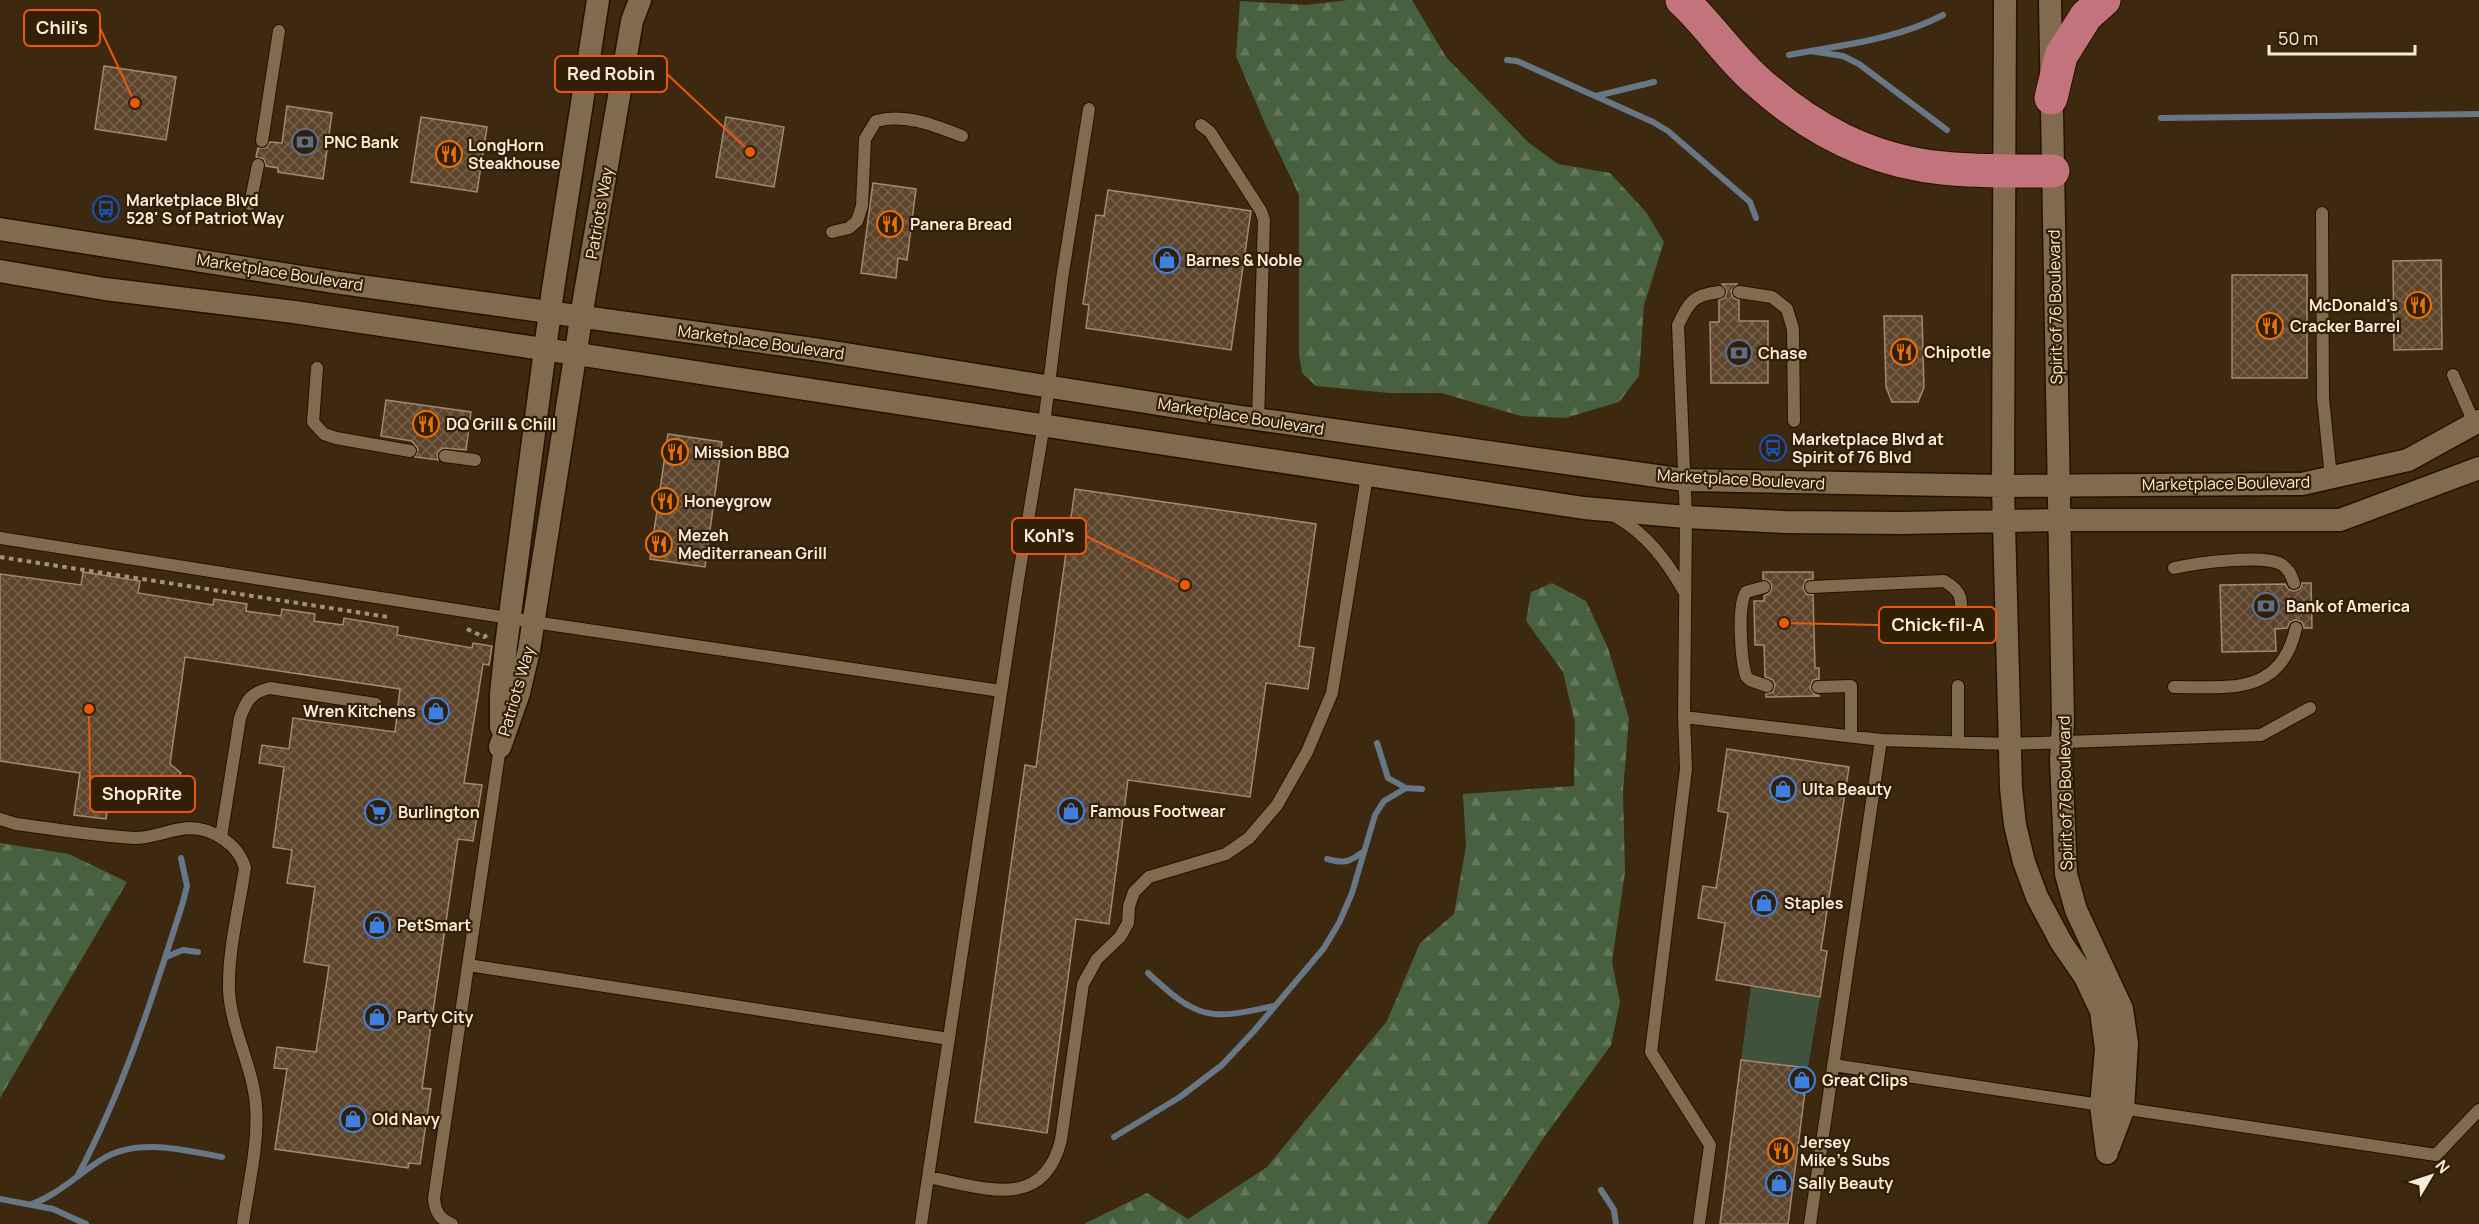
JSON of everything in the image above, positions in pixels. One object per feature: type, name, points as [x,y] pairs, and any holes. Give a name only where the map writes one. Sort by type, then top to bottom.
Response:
[{"type":"highway","points":[[1682,0],[1755,80],[1798,114],[1838,139],[1886,158],[1913,164],[1966,170],[2053,171]]},
{"type":"highway","points":[[2051,98],[2061,56],[2086,16],[2104,0]]},
{"type":"street","name":"Patriots Way","points":[[500,747],[501,694],[544,349],[598,0]]},
{"type":"street","name":"Patriots Way","points":[[500,747],[519,693],[534,622],[632,21],[640,0]]},
{"type":"street","points":[[2006,0],[2003,486],[2011,788],[2015,825],[2024,862],[2037,897],[2061,942],[2085,977],[2101,1011],[2112,1108]]},
{"type":"street","name":"Spirit of 76 Boulevard","points":[[2050,0],[2063,837],[2066,874],[2076,910],[2122,1008],[2127,1042],[2112,1108]]},
{"type":"street","name":"Marketplace Boulevard","points":[[0,229],[340,283],[583,315],[1258,420],[1684,480],[2003,486],[2302,484],[2408,460],[2477,426]]},
{"type":"street","points":[[0,271],[105,289],[294,312],[544,349],[1044,424],[1367,476],[1601,509],[1686,517],[1901,523],[2059,520],[2340,520],[2479,468]]},
{"type":"lane","points":[[262,141],[279,31]]},
{"type":"lane","points":[[921,1224],[1001,691],[1044,424],[1062,279],[1089,109]]},
{"type":"lane","points":[[832,232],[849,228],[857,221],[862,206],[865,139],[876,121],[893,116],[933,125],[962,136]]},
{"type":"lane","points":[[1201,125],[1210,132],[1261,211],[1264,220],[1258,420]]},
{"type":"lane","points":[[250,204],[258,165]]},
{"type":"lane","points":[[2322,213],[2323,398],[2331,478]]},
{"type":"lane","points":[[1698,1224],[1710,1145],[1651,1052],[1686,770],[1684,717],[1686,517],[1678,325],[1688,305],[1697,296],[1719,292]]},
{"type":"lane","points":[[1739,292],[1772,297],[1787,309],[1793,329],[1794,421]]},
{"type":"lane","points":[[317,368],[313,422],[319,429],[336,438],[410,451]]},
{"type":"lane","points":[[2452,375],[2477,426]]},
{"type":"lane","points":[[445,456],[475,460]]},
{"type":"lane","points":[[928,1177],[1009,1191],[1025,1188],[1041,1178],[1056,1161],[1083,984],[1097,958],[1120,937],[1128,923],[1129,906],[1134,892],[1149,878],[1226,854],[1249,838],[1278,805],[1307,752],[1332,693],[1367,476]]},
{"type":"lane","points":[[1601,509],[1630,524],[1652,545],[1670,567],[1686,594]]},
{"type":"lane","points":[[0,538],[534,622],[1001,691]]},
{"type":"lane","points":[[2174,568],[2207,561],[2273,561],[2289,570],[2294,583]]},
{"type":"lane","points":[[1811,587],[1944,581],[1955,587],[1960,594],[1962,603],[1960,622]]},
{"type":"lane","points":[[1764,587],[1746,592],[1742,598],[1741,620],[1746,676],[1750,680],[1767,686]]},
{"type":"lane","points":[[2174,687],[2239,687],[2262,679],[2278,666],[2291,648],[2296,628]]},
{"type":"lane","points":[[1818,687],[1851,686],[1851,736]]},
{"type":"lane","points":[[1958,686],[1958,741]]},
{"type":"lane","points":[[221,837],[240,718],[246,700],[258,690],[270,688],[376,704]]},
{"type":"lane","points":[[1684,717],[1881,740],[2009,744],[2261,735],[2310,708]]},
{"type":"lane","points":[[1810,1224],[1881,740]]},
{"type":"lane","points":[[452,1224],[444,1221],[435,1211],[434,1198],[500,747]]},
{"type":"lane","points":[[0,819],[16,824],[135,838],[189,828],[221,837],[234,847],[243,859],[245,868],[230,962],[229,992],[234,1018],[250,1071],[256,1105],[256,1134],[243,1224]]},
{"type":"lane","points":[[468,965],[949,1039]]},
{"type":"lane","points":[[1833,1065],[2436,1155],[2479,1110]]},
{"type":"path","points":[[0,557],[399,618]]},
{"type":"path","points":[[457,628],[469,629],[484,637],[487,635]]},
{"type":"green space","points":[[1348,0],[1412,0],[1446,57],[1529,143],[1558,164],[1610,173],[1646,212],[1664,242],[1644,305],[1639,376],[1619,402],[1565,418],[1521,416],[1441,393],[1389,393],[1316,386],[1302,373],[1299,354],[1299,195],[1236,56],[1240,1],[1306,5]]},
{"type":"green space","points":[[1552,583],[1586,601],[1608,648],[1629,718],[1623,791],[1625,872],[1612,962],[1620,1002],[1611,1045],[1542,1140],[1487,1224],[1084,1224],[1147,1193],[1188,1219],[1267,1167],[1387,1021],[1420,943],[1454,914],[1466,846],[1463,794],[1574,786],[1575,723],[1563,672],[1526,621],[1531,592]]},
{"type":"green space","points":[[0,843],[69,854],[127,882],[0,1098]]},
{"type":"green space","points":[[1751,986],[1820,997],[1808,1068],[1741,1060]]},
{"type":"building","points":[[104,66],[176,77],[166,140],[95,129]]},
{"type":"building","name":"PNC Bank","points":[[287,106],[332,113],[323,179],[278,172],[278,168],[266,166],[264,159],[256,157],[258,148],[266,148],[270,142],[282,143]]},
{"type":"building","name":"LongHorn Steakhouse","points":[[421,117],[487,127],[477,192],[411,182]]},
{"type":"building","points":[[726,117],[784,127],[774,187],[716,177]]},
{"type":"building","name":"Panera Bread","points":[[873,183],[916,189],[907,260],[898,258],[896,278],[861,273]]},
{"type":"building","name":"Barnes & Noble","points":[[1108,190],[1251,211],[1231,350],[1086,328],[1089,305],[1083,304],[1096,215],[1104,216]]},
{"type":"building","name":"McDonald's","points":[[2441,260],[2442,349],[2394,350],[2393,261]]},
{"type":"building","name":"Cracker Barrel","points":[[2232,275],[2307,275],[2307,378],[2232,378]]},
{"type":"building","name":"Chase","points":[[1722,284],[1737,284],[1731,291],[1733,298],[1739,300],[1739,321],[1768,321],[1768,383],[1711,383],[1710,322],[1719,322],[1719,300],[1725,298],[1727,291]]},
{"type":"building","name":"Chipotle","points":[[1884,316],[1922,316],[1924,387],[1918,402],[1892,402],[1886,387]]},
{"type":"building","name":"DQ Grill & Chill","points":[[386,400],[471,412],[466,450],[442,448],[437,454],[438,460],[415,457],[418,449],[412,441],[381,436]]},
{"type":"building","points":[[668,434],[722,442],[705,567],[650,559]]},
{"type":"building","points":[[1075,489],[1316,524],[1299,646],[1314,648],[1308,689],[1266,683],[1250,797],[1128,780],[1109,924],[1076,919],[1047,1133],[975,1122],[1025,765],[1036,767]]},
{"type":"building","points":[[83,572],[140,581],[138,593],[213,605],[214,599],[247,604],[246,611],[281,616],[282,609],[315,614],[314,621],[343,625],[344,618],[398,627],[397,635],[472,648],[473,643],[492,646],[489,665],[483,664],[464,783],[482,785],[473,841],[458,839],[422,1088],[431,1089],[420,1164],[409,1163],[408,1168],[275,1149],[287,1069],[274,1068],[277,1047],[316,1052],[329,966],[304,962],[315,887],[287,883],[292,850],[273,847],[284,767],[259,763],[262,745],[289,749],[293,718],[395,732],[400,689],[185,657],[170,764],[181,773],[172,786],[112,778],[106,819],[74,815],[80,773],[0,761],[0,574],[81,585]]},
{"type":"building","points":[[1763,572],[1813,572],[1813,579],[1806,580],[1803,588],[1807,594],[1813,595],[1815,668],[1819,668],[1819,679],[1813,680],[1810,688],[1814,694],[1820,696],[1766,697],[1766,694],[1773,692],[1775,685],[1773,680],[1765,677],[1764,645],[1755,645],[1754,601],[1764,601],[1764,596],[1772,588],[1770,582],[1763,579]]},
{"type":"building","name":"Bank of America","points":[[2302,583],[2311,583],[2312,628],[2304,628],[2302,622],[2295,620],[2290,622],[2287,628],[2275,629],[2276,651],[2222,652],[2220,585],[2285,584],[2293,591],[2300,589]]},
{"type":"building","name":"Staples","points":[[1727,749],[1849,767],[1821,950],[1827,951],[1820,997],[1716,980],[1725,923],[1698,918],[1703,886],[1716,888],[1728,813],[1718,811]]},
{"type":"building","points":[[1741,1060],[1808,1068],[1788,1224],[1720,1224]]},
{"type":"waterway","points":[[1789,55],[1887,36],[1943,15]]},
{"type":"waterway","points":[[1810,51],[1843,56],[1859,64],[1947,130]]},
{"type":"waterway","points":[[1507,60],[1517,61],[1653,122],[1668,131],[1750,202],[1756,218]]},
{"type":"waterway","points":[[1596,96],[1654,82]]},
{"type":"waterway","points":[[2161,118],[2479,114]]},
{"type":"waterway","points":[[1377,743],[1388,778],[1406,788]]},
{"type":"waterway","points":[[1114,1137],[1180,1097],[1222,1065],[1254,1031],[1324,948],[1339,923],[1352,893],[1375,815],[1384,801],[1406,788],[1422,789]]},
{"type":"waterway","points":[[1327,859],[1345,861],[1361,853]]},
{"type":"waterway","points":[[77,1177],[123,1076],[183,902],[187,886],[181,858]]},
{"type":"waterway","points":[[166,957],[183,950],[198,952]]},
{"type":"waterway","points":[[1148,973],[1179,1000],[1192,1008],[1205,1012],[1233,1014],[1273,1006]]},
{"type":"waterway","points":[[32,1204],[59,1190],[101,1160],[129,1149],[160,1147],[222,1157]]},
{"type":"waterway","points":[[1601,1190],[1614,1210],[1616,1224]]},
{"type":"waterway","points":[[0,1199],[53,1209],[86,1224]]},
{"type":"place","name":"Chili's","points":[[135,103]]},
{"type":"place","name":"PNC Bank","points":[[305,142]]},
{"type":"place","name":"Red Robin","points":[[750,152]]},
{"type":"place","name":"LongHorn Steakhouse","points":[[449,154]]},
{"type":"place","name":"Marketplace Blvd 528' S of Patriot Way","points":[[106,209]]},
{"type":"place","name":"Panera Bread","points":[[890,224]]},
{"type":"place","name":"Barnes & Noble","points":[[1167,260]]},
{"type":"place","name":"McDonald's","points":[[2418,305]]},
{"type":"place","name":"Cracker Barrel","points":[[2270,326]]},
{"type":"place","name":"Chipotle","points":[[1904,352]]},
{"type":"place","name":"Chase","points":[[1739,353]]},
{"type":"place","name":"DQ Grill & Chill","points":[[426,424]]},
{"type":"place","name":"Marketplace Blvd at Spirit of 76 Blvd","points":[[1773,448]]},
{"type":"place","name":"Mission BBQ","points":[[675,452]]},
{"type":"place","name":"Honeygrow","points":[[665,501]]},
{"type":"place","name":"Mezeh Mediterranean Grill","points":[[659,544]]},
{"type":"place","name":"Kohl's","points":[[1185,585]]},
{"type":"place","name":"Bank of America","points":[[2266,606]]},
{"type":"place","name":"Chick-fil-A","points":[[1784,623]]},
{"type":"place","name":"ShopRite","points":[[89,709]]},
{"type":"place","name":"Wren Kitchens","points":[[436,711]]},
{"type":"place","name":"Ulta Beauty","points":[[1783,789]]},
{"type":"place","name":"Famous Footwear","points":[[1071,811]]},
{"type":"place","name":"Burlington","points":[[378,812]]},
{"type":"place","name":"Staples","points":[[1764,903]]},
{"type":"place","name":"PetSmart","points":[[377,925]]},
{"type":"place","name":"Party City","points":[[377,1017]]},
{"type":"place","name":"Great Clips","points":[[1802,1080]]},
{"type":"place","name":"Old Navy","points":[[353,1119]]},
{"type":"place","name":"Jersey Mike's Subs","points":[[1781,1151]]},
{"type":"place","name":"Sally Beauty","points":[[1779,1183]]}]
